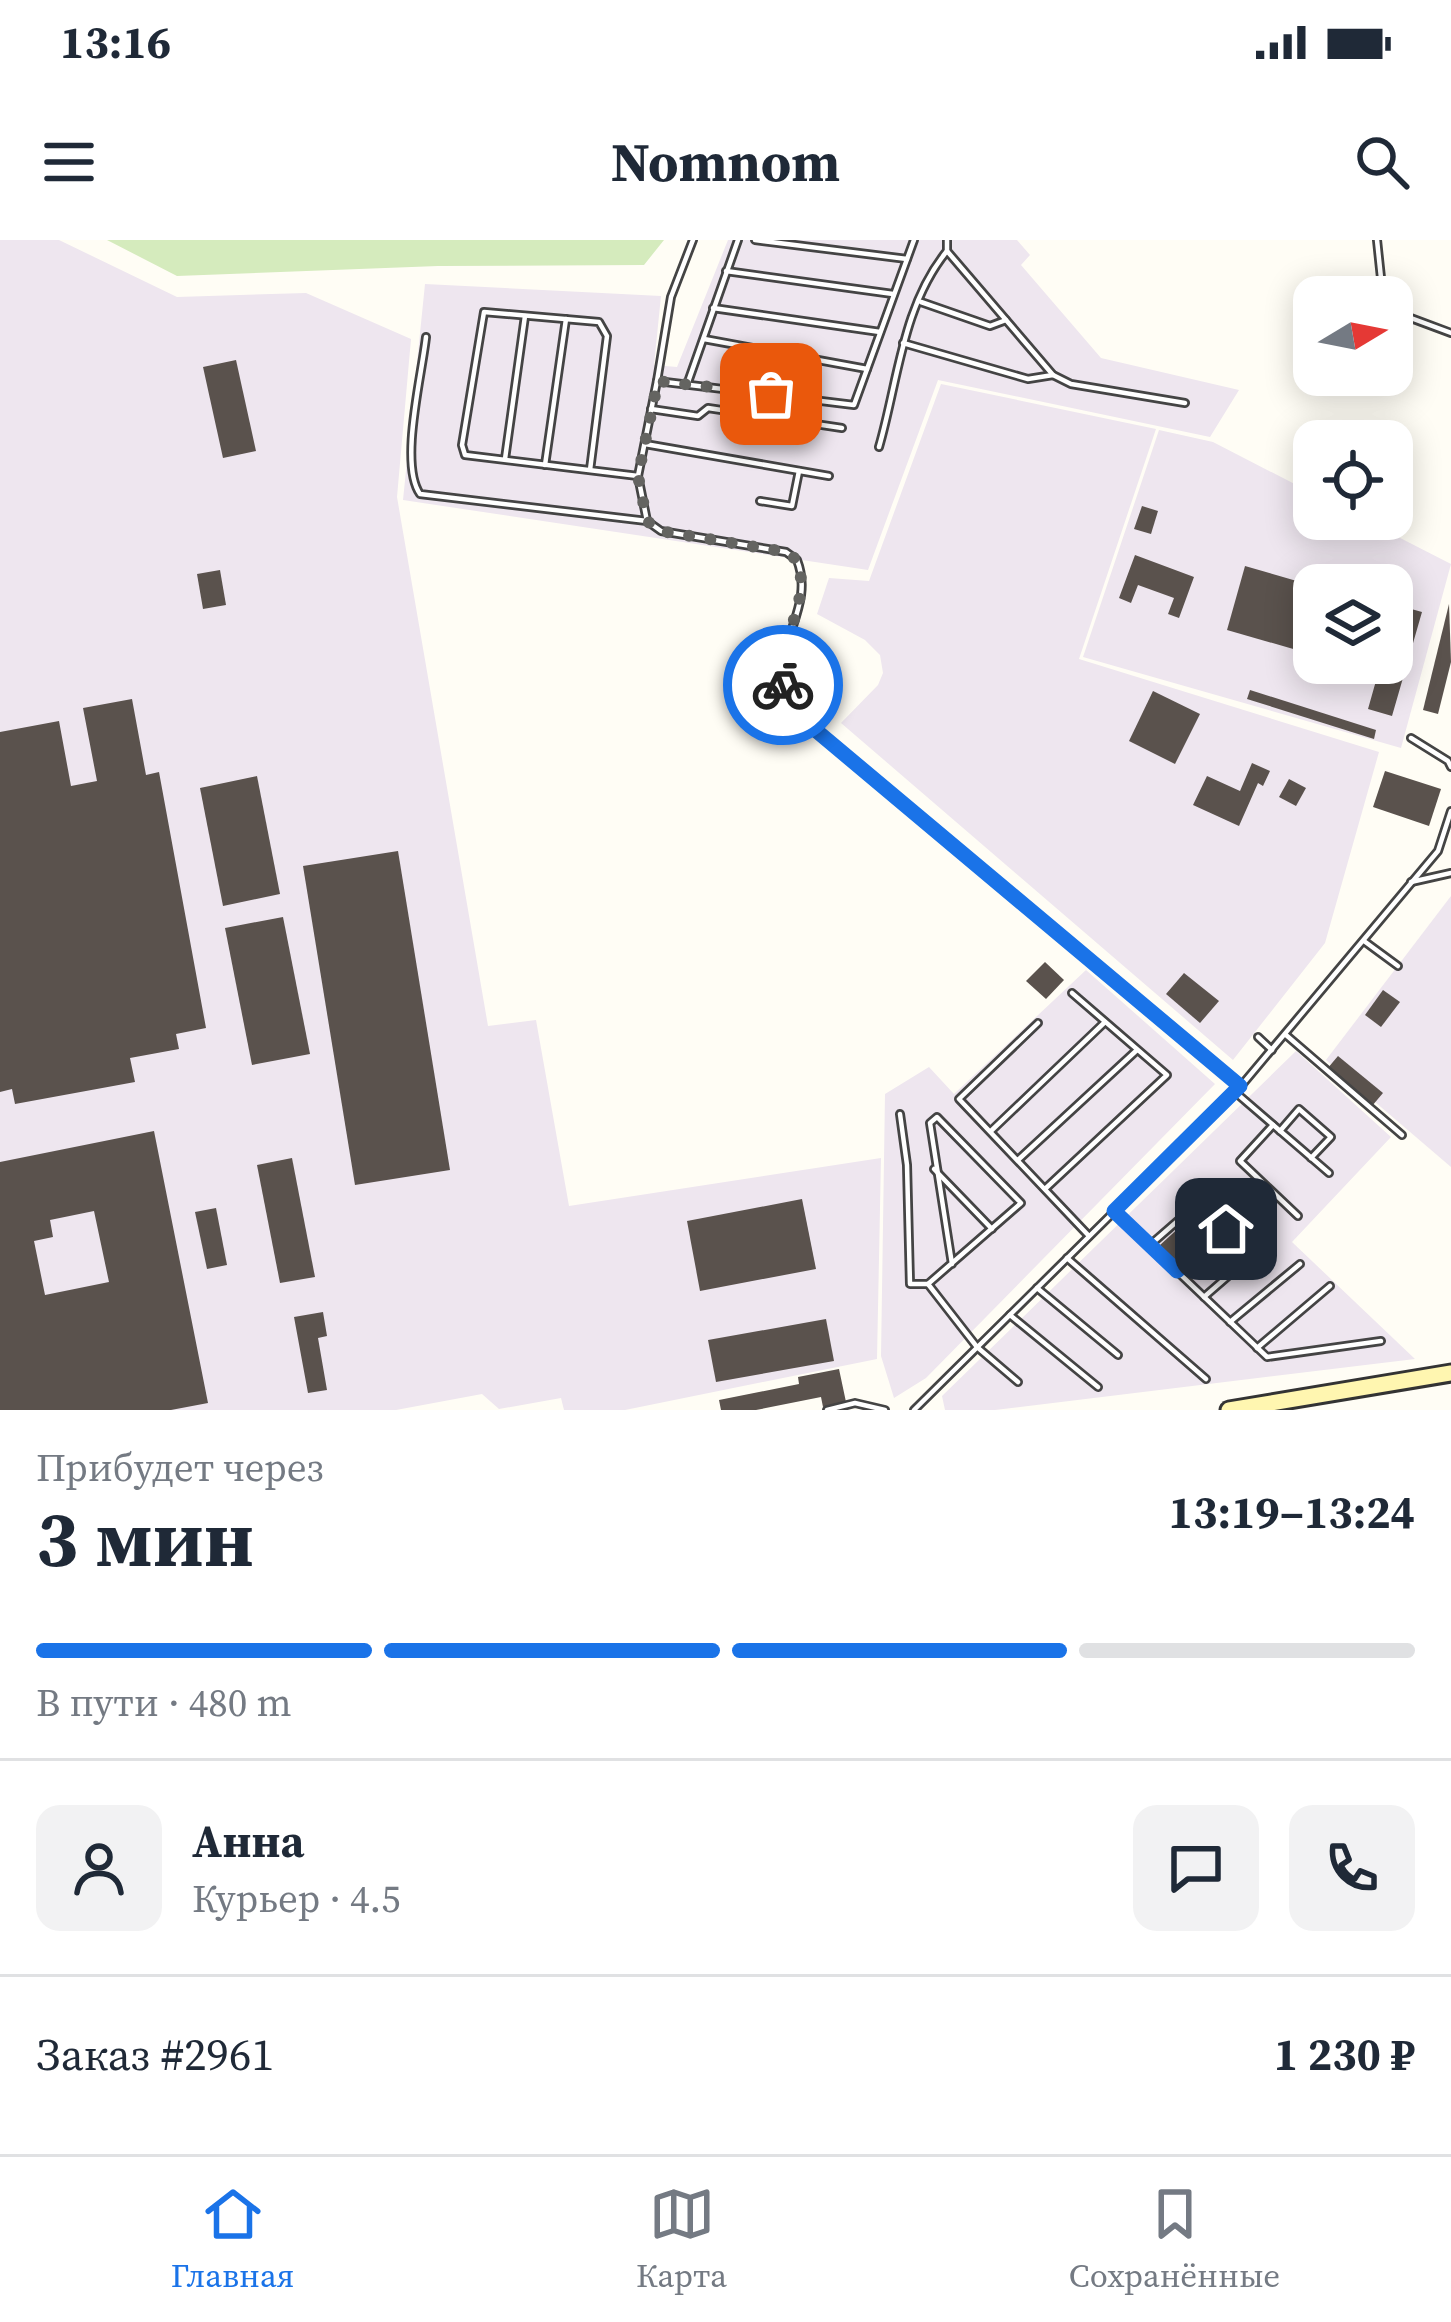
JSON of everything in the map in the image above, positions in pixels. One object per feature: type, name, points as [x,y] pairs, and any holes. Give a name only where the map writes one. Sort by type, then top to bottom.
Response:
[{"type":"main road","points":[[1229,1410],[1451,1373]]},
{"type":"lane","points":[[647,521],[638,476],[643,443],[670,297],[693,240]]},
{"type":"lane","points":[[688,382],[738,240]]},
{"type":"lane","points":[[755,240],[907,259]]},
{"type":"lane","points":[[658,381],[854,405],[914,240]]},
{"type":"lane","points":[[879,447],[903,343],[936,264],[947,251],[947,240]]},
{"type":"lane","points":[[1377,240],[1380,276]]},
{"type":"lane","points":[[947,251],[1053,375],[1071,384],[1185,403]]},
{"type":"lane","points":[[726,272],[894,294]]},
{"type":"lane","points":[[920,302],[990,326],[1006,320]]},
{"type":"lane","points":[[713,308],[881,332]]},
{"type":"lane","points":[[590,470],[607,336],[599,322],[484,313],[462,445],[466,455],[638,476]]},
{"type":"lane","points":[[504,461],[525,316]]},
{"type":"lane","points":[[544,465],[566,319]]},
{"type":"lane","points":[[1413,319],[1451,333]]},
{"type":"lane","points":[[426,338],[411,461],[412,482],[420,494],[647,521],[661,531],[786,552],[797,560],[803,587],[781,672],[784,694],[794,712],[1238,1089],[1329,1173]]},
{"type":"lane","points":[[704,339],[867,369]]},
{"type":"lane","points":[[903,343],[1028,379],[1053,375]]},
{"type":"lane","points":[[651,409],[698,416],[708,408],[842,428]]},
{"type":"lane","points":[[643,443],[829,476]]},
{"type":"lane","points":[[760,501],[792,506],[800,471]]},
{"type":"lane","points":[[1411,738],[1451,767]]},
{"type":"lane","points":[[914,1410],[1238,1089],[1438,851],[1451,811]]},
{"type":"lane","points":[[1412,882],[1451,872]]},
{"type":"lane","points":[[1364,940],[1398,966]]},
{"type":"lane","points":[[1045,1189],[1167,1076],[1072,994]]},
{"type":"lane","points":[[991,1132],[1105,1022]]},
{"type":"lane","points":[[1038,1023],[959,1099],[1089,1236]]},
{"type":"lane","points":[[1286,1035],[1402,1136]]},
{"type":"lane","points":[[1258,1037],[1272,1050]]},
{"type":"lane","points":[[1018,1161],[1137,1050]]},
{"type":"lane","points":[[1280,1131],[1299,1109],[1330,1137],[1311,1158]]},
{"type":"lane","points":[[900,1114],[907,1165],[910,1284],[928,1284],[952,1264],[1021,1203],[937,1117],[930,1123],[952,1264]]},
{"type":"lane","points":[[1273,1125],[1240,1161],[1298,1216]]},
{"type":"lane","points":[[934,1168],[992,1229]]},
{"type":"lane","points":[[1150,1245],[1220,1184]]},
{"type":"lane","points":[[1177,1271],[1250,1208]]},
{"type":"lane","points":[[1114,1211],[1267,1357],[1381,1341]]},
{"type":"lane","points":[[1204,1297],[1271,1238]]},
{"type":"lane","points":[[1067,1258],[1206,1379]]},
{"type":"lane","points":[[1230,1322],[1300,1264]]},
{"type":"lane","points":[[928,1284],[977,1347],[1018,1382]]},
{"type":"lane","points":[[1257,1348],[1330,1286]]},
{"type":"lane","points":[[1037,1288],[1118,1355]]},
{"type":"lane","points":[[1010,1315],[1098,1387]]},
{"type":"lane","points":[[827,1410],[855,1403],[885,1410]]},
{"type":"shaded area","points":[[0,240],[59,240],[177,297],[306,293],[411,339],[397,497],[488,1026],[536,1020],[569,1206],[881,1158],[877,1359],[625,1410],[564,1410],[561,1398],[499,1409],[482,1394],[396,1410],[0,1410]]},
{"type":"shaded area","points":[[728,240],[1017,240],[1030,255],[1021,265],[1101,358],[1239,390],[1210,437],[938,380],[868,570],[403,500],[425,284],[661,296],[654,365],[677,367]]},
{"type":"shaded area","points":[[941,384],[1156,429],[1079,659],[1379,752],[1325,943],[1233,1060],[841,723],[878,685],[883,673],[880,655],[865,640],[817,614],[829,578],[869,581]]},
{"type":"shaded area","points":[[1159,430],[1213,442],[1293,483],[1293,540],[1404,540],[1451,564],[1401,748],[1083,657]]},
{"type":"shaded area","points":[[1451,896],[1451,1167],[1326,1060]]},
{"type":"shaded area","points":[[1086,970],[1215,1084],[926,1378],[894,1398],[881,1356],[885,1094],[929,1067],[954,1094]]},
{"type":"shaded area","points":[[1296,1051],[1391,1137],[1292,1242],[1415,1359],[995,1410],[945,1410],[942,1396]]},
{"type":"green space","points":[[107,240],[664,240],[644,265],[438,266],[177,276]]},
{"type":"building","points":[[236,360],[256,451],[223,458],[203,367]]},
{"type":"building","points":[[1142,506],[1158,511],[1151,534],[1134,529]]},
{"type":"building","points":[[1135,555],[1194,577],[1179,618],[1168,614],[1174,598],[1138,585],[1131,603],[1119,598]]},
{"type":"building","points":[[1245,566],[1293,580],[1293,649],[1227,630]]},
{"type":"building","points":[[220,570],[226,605],[203,609],[197,574]]},
{"type":"building","points":[[1449,604],[1451,662],[1438,714],[1423,710]]},
{"type":"building","points":[[1413,609],[1422,612],[1413,643]]},
{"type":"building","points":[[1375,684],[1401,684],[1392,716],[1368,709]]},
{"type":"building","points":[[1250,690],[1376,730],[1374,739],[1247,699]]},
{"type":"building","points":[[1153,691],[1200,714],[1175,764],[1129,741]]},
{"type":"building","points":[[132,699],[146,775],[159,772],[206,1028],[176,1034],[179,1049],[130,1058],[135,1082],[15,1104],[12,1089],[0,1092],[0,732],[59,721],[71,786],[97,781],[83,708]]},
{"type":"building","points":[[1252,763],[1270,771],[1263,786],[1258,783],[1239,826],[1193,805],[1207,776],[1240,791]]},
{"type":"building","points":[[1385,771],[1441,789],[1429,826],[1373,807]]},
{"type":"building","points":[[257,776],[280,894],[223,906],[200,788]]},
{"type":"building","points":[[1289,779],[1306,788],[1296,806],[1279,797]]},
{"type":"building","points":[[398,851],[450,1170],[355,1185],[303,866]]},
{"type":"building","points":[[283,917],[310,1054],[252,1065],[225,928]]},
{"type":"building","points":[[1045,962],[1064,980],[1046,999],[1026,981]]},
{"type":"building","points":[[1184,973],[1219,1001],[1200,1023],[1166,994]]},
{"type":"building","points":[[1383,990],[1400,1002],[1381,1027],[1365,1015]]},
{"type":"building","points":[[1338,1056],[1383,1093],[1372,1106],[1327,1069]]},
{"type":"building","points":[[154,1131],[208,1403],[171,1410],[0,1410],[0,1162]],"holes":[[[94,1211],[109,1282],[45,1295],[34,1241],[53,1237],[50,1220]]]},
{"type":"building","points":[[292,1158],[315,1277],[280,1283],[257,1165]]},
{"type":"building","points":[[1226,1185],[1245,1206],[1179,1265],[1160,1245]]},
{"type":"building","points":[[802,1199],[816,1269],[700,1291],[687,1221]]},
{"type":"building","points":[[216,1208],[227,1265],[207,1269],[195,1212]]},
{"type":"building","points":[[323,1312],[327,1336],[318,1338],[327,1390],[308,1393],[294,1317]]},
{"type":"building","points":[[826,1319],[834,1361],[716,1382],[708,1340]]},
{"type":"building","points":[[839,1369],[846,1402],[823,1407],[821,1397],[756,1410],[721,1410],[719,1400],[799,1384],[798,1377]]},
{"type":"way so far","points":[[771,394],[658,381],[638,476],[647,521],[661,531],[786,552],[797,560],[803,587],[784,655],[783,685]]},
{"type":"route","points":[[783,685],[794,712],[1240,1086],[1114,1211],[1177,1271],[1226,1229]]}]
